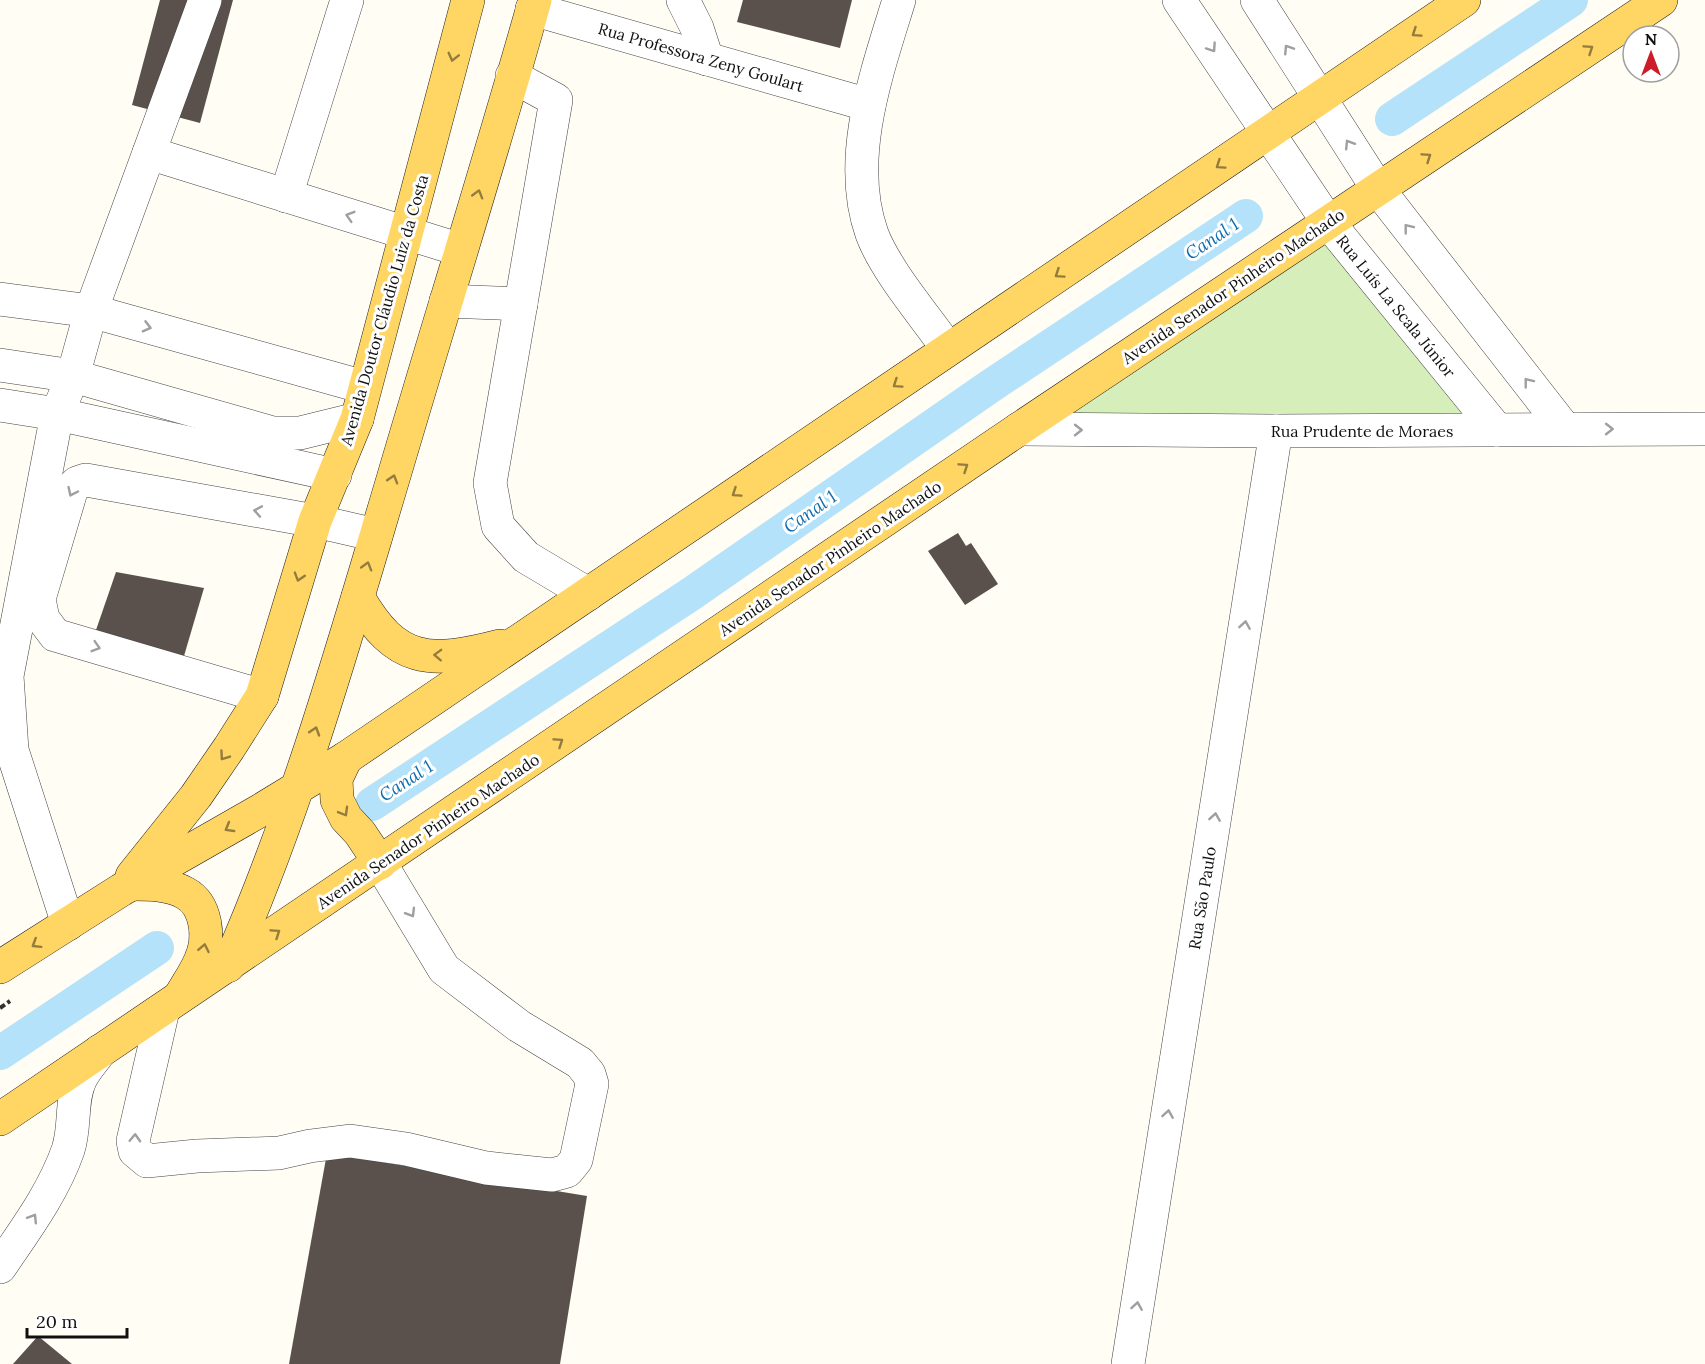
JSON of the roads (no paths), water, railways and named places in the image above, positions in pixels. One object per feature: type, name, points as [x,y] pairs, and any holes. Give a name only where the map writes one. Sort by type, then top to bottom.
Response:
[{"type":"main road","name":"Avenida Doutor Cláudio Luiz da Costa","points":[[126,887],[196,796],[262,696],[315,521],[357,419],[468,0]]},
{"type":"main road","points":[[0,967],[126,887],[346,758],[1464,0]]},
{"type":"main road","name":"Avenida Senador Pinheiro Machado","points":[[2,1120],[1019,429],[1661,0]]},
{"type":"main road","points":[[228,966],[252,910],[297,787],[358,597],[533,5]]},
{"type":"main road","points":[[358,597],[372,621],[393,642],[415,654],[446,656],[474,653],[516,642]]},
{"type":"main road","points":[[346,758],[336,779],[337,800],[346,818],[360,833],[380,863]]},
{"type":"main road","points":[[126,887],[158,884],[186,893],[199,907],[206,925],[206,942],[202,958],[170,1005]]},
{"type":"street","points":[[68,924],[12,750],[7,676],[57,414],[73,376],[91,311],[205,0]]},
{"type":"street","points":[[286,196],[347,0]]},
{"type":"street","points":[[683,0],[697,28],[707,59]]},
{"type":"street","points":[[899,0],[870,105],[863,143],[862,174],[865,201],[872,234],[886,261],[948,349]]},
{"type":"street","name":"Rua Luís La Scala Júnior","points":[[1179,0],[1328,222],[1497,430]]},
{"type":"street","points":[[1257,0],[1378,189],[1564,428]]},
{"type":"street","name":"Rua Professora Zeny Goulart","points":[[533,5],[707,59],[870,105]]},
{"type":"street","points":[[512,76],[556,100],[490,483],[498,526],[526,557],[588,594]]},
{"type":"street","points":[[149,153],[461,250]]},
{"type":"street","points":[[0,299],[91,311],[364,387]]},
{"type":"street","points":[[446,301],[521,304]]},
{"type":"street","points":[[0,365],[73,376],[273,433],[300,433],[357,419]]},
{"type":"street","points":[[2,413],[57,414],[335,475]]},
{"type":"street","name":"Rua Prudente de Moraes","points":[[1019,429],[1276,431],[1705,429]]},
{"type":"street","name":"Rua São Paulo","points":[[1128,1364],[1276,431]]},
{"type":"street","points":[[262,696],[55,635],[43,619],[39,599],[72,488],[77,483],[86,480],[315,521],[376,535]]},
{"type":"street","points":[[170,1005],[133,1140],[135,1151],[147,1161],[197,1156],[279,1153],[350,1141],[406,1149],[486,1168],[552,1175],[567,1171],[576,1160],[592,1084],[589,1074],[580,1063],[519,1026],[444,969],[380,863]]},
{"type":"street","points":[[0,1267],[33,1218],[59,1173],[74,1129],[76,1095],[80,1078],[100,1052]]},
{"type":"waterway","name":"Canal 1","points":[[1392,119],[1571,0]]},
{"type":"waterway","name":"Canal 1","points":[[372,804],[691,594],[989,387],[1246,216]]},
{"type":"waterway","name":"Canal 1","points":[[0,1053],[157,948]]}]
